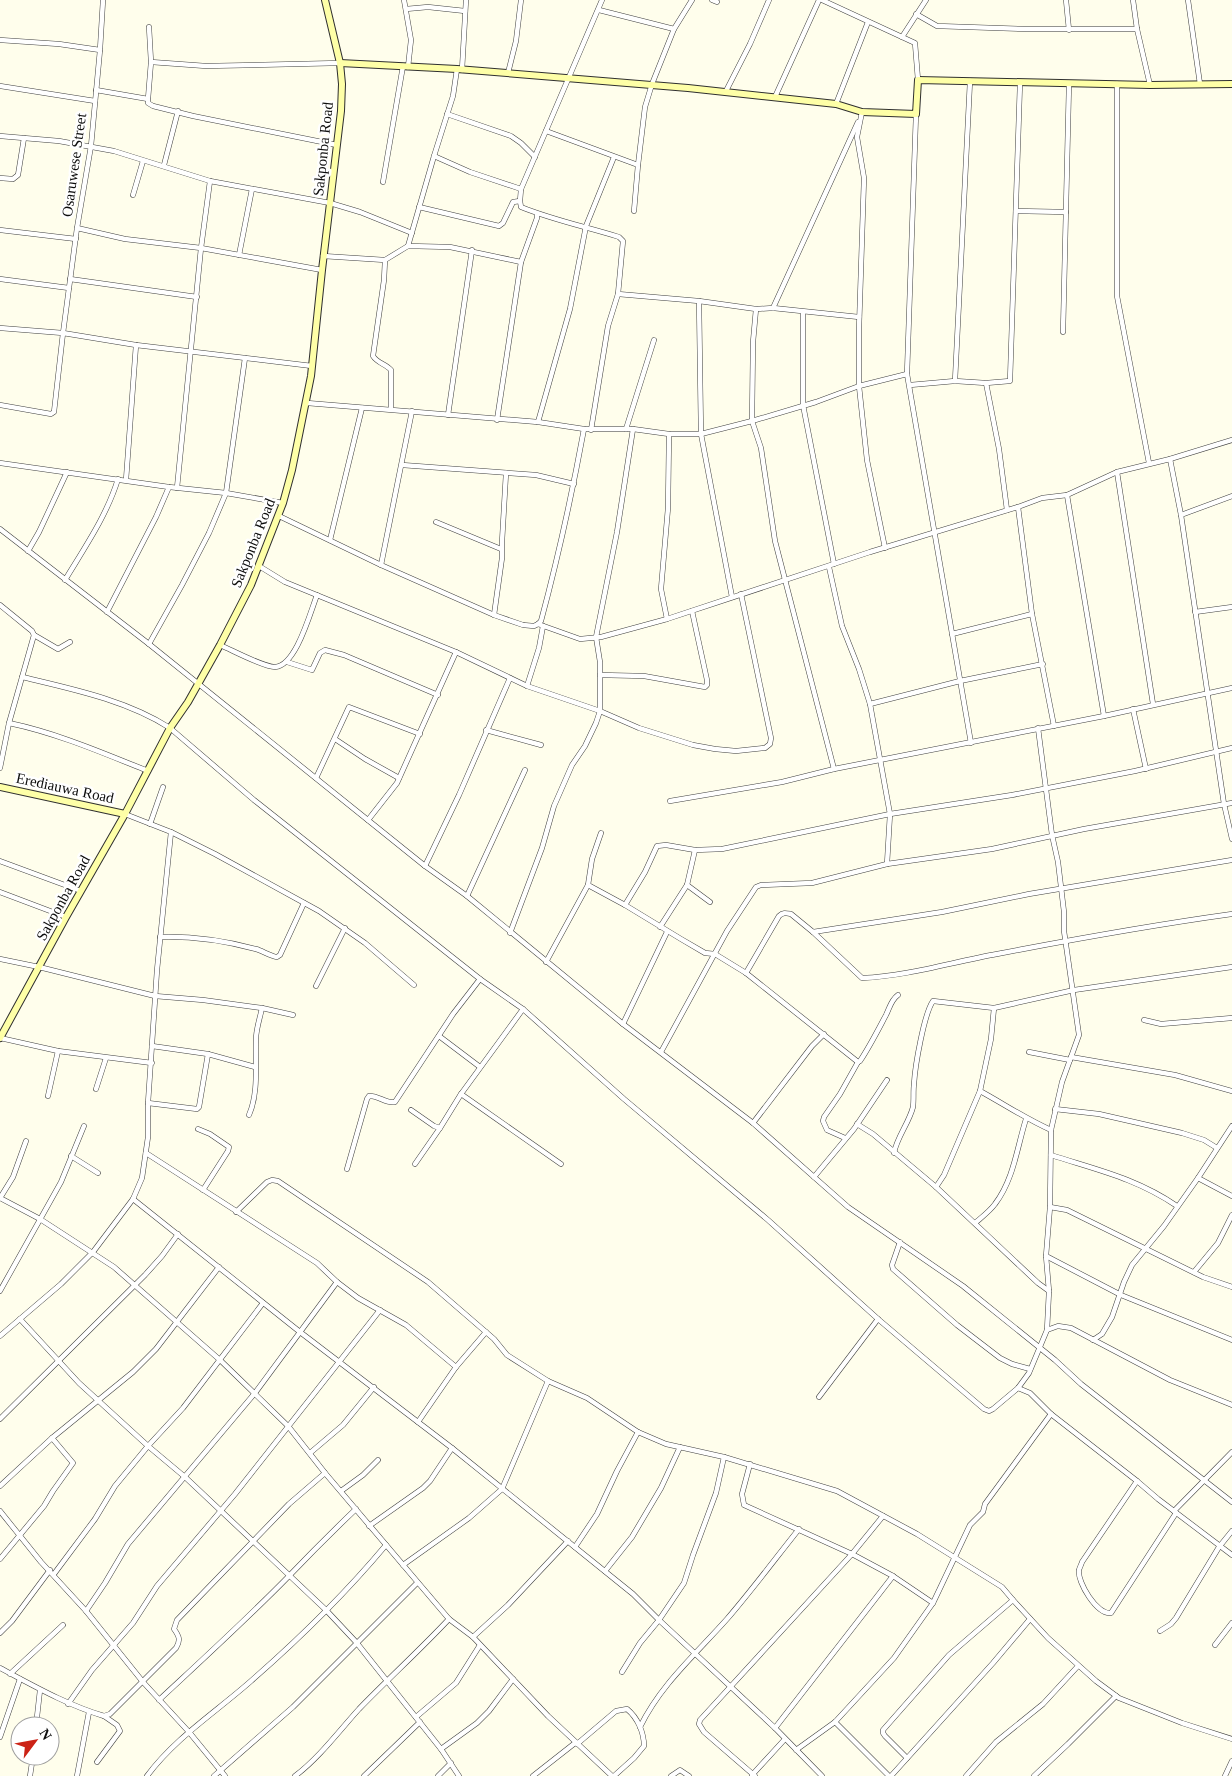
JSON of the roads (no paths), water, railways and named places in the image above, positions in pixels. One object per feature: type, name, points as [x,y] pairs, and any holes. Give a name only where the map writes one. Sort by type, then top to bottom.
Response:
[{"type":"main road","name":"Sakponba Road","points":[[0,1038],[66,916],[125,814],[170,728],[188,702],[220,645],[259,566],[279,516],[307,403],[341,111],[342,84],[340,63],[325,0]]},
{"type":"main road","points":[[340,63],[460,69],[652,84],[836,104],[862,112],[916,114],[918,80],[1069,84],[1232,84]]},
{"type":"main road","name":"Erediauwa Road","points":[[0,787],[125,814]]},
{"type":"street","name":"Osaruwese Street","points":[[0,405],[51,414],[54,412],[77,228],[91,146],[103,0]]},
{"type":"street","points":[[383,182],[411,40],[404,0]]},
{"type":"street","points":[[408,246],[460,69],[466,0]]},
{"type":"street","points":[[508,73],[516,40],[521,0]]},
{"type":"street","points":[[591,430],[608,326],[618,294],[623,241],[619,237],[586,226],[538,214],[521,207],[520,201],[522,189],[535,157],[602,0]]},
{"type":"street","points":[[634,211],[645,107],[674,29],[692,0]]},
{"type":"street","points":[[726,91],[750,44],[769,0]]},
{"type":"street","points":[[775,97],[821,0],[915,43],[918,80]]},
{"type":"street","points":[[902,37],[926,0]]},
{"type":"street","points":[[1066,0],[1069,30]]},
{"type":"street","points":[[1133,0],[1137,29],[1150,85]]},
{"type":"street","points":[[1188,0],[1200,84]]},
{"type":"street","points":[[406,9],[428,7],[465,11]]},
{"type":"street","points":[[599,10],[674,29]]},
{"type":"street","points":[[916,14],[937,26],[1069,30],[1137,29]]},
{"type":"street","points":[[836,104],[868,22]]},
{"type":"street","points":[[149,28],[152,62],[148,102],[153,106],[337,145]]},
{"type":"street","points":[[0,40],[59,44],[100,50]]},
{"type":"street","points":[[152,62],[206,66],[340,63]]},
{"type":"street","points":[[955,381],[970,81]]},
{"type":"street","points":[[910,385],[955,381],[986,383],[1010,381],[1020,83]]},
{"type":"street","points":[[1063,332],[1069,84]]},
{"type":"street","points":[[1117,84],[1117,296],[1150,463]]},
{"type":"street","points":[[0,86],[95,101]]},
{"type":"street","points":[[96,90],[148,99]]},
{"type":"street","points":[[164,165],[178,111]]},
{"type":"street","points":[[773,308],[862,112]]},
{"type":"street","points":[[862,112],[856,137],[864,178],[859,316],[859,386],[866,460],[885,548]]},
{"type":"street","points":[[447,114],[511,136],[535,157]]},
{"type":"street","points":[[916,114],[908,374],[971,742]]},
{"type":"street","points":[[546,131],[638,165]]},
{"type":"street","points":[[0,136],[91,146],[114,151],[143,161],[164,165],[210,181],[330,202],[412,232]]},
{"type":"street","points":[[0,178],[13,179],[18,174],[24,138]]},
{"type":"street","points":[[434,156],[470,172],[522,189]]},
{"type":"street","points":[[538,422],[570,309],[586,226],[614,157]]},
{"type":"street","points":[[133,195],[143,161]]},
{"type":"street","points":[[177,488],[201,248],[210,181]]},
{"type":"street","points":[[239,255],[252,189]]},
{"type":"street","points":[[419,207],[499,226],[503,223],[514,202],[520,201]]},
{"type":"street","points":[[1016,211],[1066,212]]},
{"type":"street","points":[[497,420],[521,262],[538,214]]},
{"type":"street","points":[[77,228],[125,239],[201,248],[322,270]]},
{"type":"street","points":[[0,230],[76,240]]},
{"type":"street","points":[[323,256],[385,260],[408,246],[450,247],[472,250],[521,262]]},
{"type":"street","points":[[448,415],[472,250]]},
{"type":"street","points":[[385,260],[373,356],[391,370],[391,409]]},
{"type":"street","points":[[70,279],[197,297]]},
{"type":"street","points":[[0,280],[69,288]]},
{"type":"street","points":[[618,294],[700,301],[756,309],[773,308],[859,316]]},
{"type":"street","points":[[700,301],[701,434],[732,597]]},
{"type":"street","points":[[756,309],[753,342],[752,421],[761,448],[775,541],[834,769]]},
{"type":"street","points":[[803,312],[803,405],[842,626],[870,704],[881,760],[890,814],[887,864]]},
{"type":"street","points":[[0,328],[63,333],[136,345],[312,366]]},
{"type":"street","points":[[626,430],[654,340]]},
{"type":"street","points":[[126,480],[136,345]]},
{"type":"street","points":[[148,644],[182,585],[226,493],[245,358]]},
{"type":"street","points":[[307,403],[538,422],[591,430],[633,429],[669,434],[701,434],[752,421],[859,386],[908,374]]},
{"type":"street","points":[[986,383],[999,449],[1007,510]]},
{"type":"street","points":[[330,540],[362,408]]},
{"type":"street","points":[[381,565],[412,411]]},
{"type":"street","points":[[527,686],[539,648],[540,625],[574,484],[584,429]]},
{"type":"street","points":[[510,933],[542,848],[554,806],[572,765],[585,746],[600,711],[600,675],[596,637],[617,532],[633,429]]},
{"type":"street","points":[[666,619],[661,589],[668,508],[669,434]]},
{"type":"street","points":[[279,516],[381,565],[494,615],[523,625],[540,625],[580,639],[596,637],[666,619],[1042,498],[1067,495],[1117,472],[1170,459],[1232,440]]},
{"type":"street","points":[[1170,459],[1181,515],[1224,804],[1232,840]]},
{"type":"street","points":[[0,463],[169,487],[226,493],[283,503]]},
{"type":"street","points":[[402,465],[536,475],[574,484]]},
{"type":"street","points":[[28,551],[67,472]]},
{"type":"street","points":[[1117,472],[1153,704]]},
{"type":"street","points":[[494,615],[502,558],[506,473]]},
{"type":"street","points":[[65,580],[103,517],[113,496],[118,479]]},
{"type":"street","points":[[107,612],[156,517],[169,487]]},
{"type":"street","points":[[1067,495],[1104,716]]},
{"type":"street","points":[[1181,515],[1232,496]]},
{"type":"street","points":[[1018,507],[1032,614],[1054,726]]},
{"type":"street","points":[[436,522],[502,549]]},
{"type":"street","points":[[0,530],[148,644],[425,866],[467,896],[623,1024],[753,1123],[848,1207],[963,1286],[1232,1502]]},
{"type":"street","points":[[494,546],[502,542]]},
{"type":"street","points":[[259,566],[285,582],[456,652],[527,686],[600,711],[639,728],[693,745],[736,751],[765,748],[770,744],[771,738],[741,594]]},
{"type":"street","points":[[220,645],[262,664],[274,667],[287,662],[295,651],[317,596]]},
{"type":"street","points":[[0,605],[34,634],[58,648],[70,642]]},
{"type":"street","points":[[1195,612],[1232,607]]},
{"type":"street","points":[[600,675],[644,676],[705,687],[707,680],[692,611]]},
{"type":"street","points":[[952,634],[1032,614]]},
{"type":"street","points":[[0,768],[9,724],[34,634]]},
{"type":"street","points":[[287,662],[312,670],[320,653],[325,650],[344,655],[438,695]]},
{"type":"street","points":[[368,820],[397,783],[456,652]]},
{"type":"street","points":[[870,704],[960,681],[1043,664]]},
{"type":"street","points":[[22,677],[112,702],[156,719],[170,728],[254,800],[480,979],[523,1009],[624,1099],[768,1220],[878,1319],[984,1409],[989,1411],[1018,1388],[1030,1369],[1047,1330],[1049,1291],[1046,1256],[1050,1207],[1051,1130],[1062,1082],[1079,1035],[1058,862],[1052,835],[1038,728]]},
{"type":"street","points":[[425,866],[510,678]]},
{"type":"street","points":[[670,801],[782,782],[834,769],[1104,716],[1232,688]]},
{"type":"street","points":[[316,778],[349,707],[420,734]]},
{"type":"street","points":[[1133,709],[1146,769]]},
{"type":"street","points":[[9,724],[26,727],[88,747],[148,771]]},
{"type":"street","points":[[486,730],[541,745]]},
{"type":"street","points":[[335,739],[399,778]]},
{"type":"street","points":[[625,905],[645,872],[657,846],[666,845],[695,850],[722,849],[890,814],[1012,795],[1146,769],[1232,748]]},
{"type":"street","points":[[467,896],[525,770]]},
{"type":"street","points":[[150,824],[163,787]]},
{"type":"street","points":[[661,1052],[727,931],[756,887],[761,885],[812,883],[887,864],[992,849],[1052,835],[1232,803]]},
{"type":"street","points":[[125,814],[171,832],[304,903],[346,928],[414,985]]},
{"type":"street","points":[[0,1336],[61,1284],[93,1252],[133,1199],[142,1178],[148,1137],[148,1103],[155,996],[171,832]]},
{"type":"street","points":[[546,962],[588,884],[592,859],[601,833]]},
{"type":"street","points":[[660,927],[687,884],[695,850]]},
{"type":"street","points":[[813,932],[942,912],[1061,888],[1232,860]]},
{"type":"street","points":[[0,861],[81,891]]},
{"type":"street","points":[[588,884],[667,932],[706,953],[715,954],[746,973],[858,1062]]},
{"type":"street","points":[[687,884],[710,902]]},
{"type":"street","points":[[0,892],[66,916]]},
{"type":"street","points":[[160,937],[177,936],[224,942],[259,949],[277,957],[280,955],[304,903]]},
{"type":"street","points":[[746,973],[763,942],[782,914],[791,914],[862,978],[896,975],[1066,940],[1170,922],[1232,914]]},
{"type":"street","points":[[316,986],[346,928]]},
{"type":"street","points":[[623,1024],[667,932]]},
{"type":"street","points":[[0,959],[155,996],[262,1008],[293,1015]]},
{"type":"street","points":[[894,1153],[895,1145],[913,1107],[914,1082],[920,1040],[933,1001],[994,1008],[1074,990],[1232,966]]},
{"type":"street","points":[[346,1169],[367,1099],[372,1095],[395,1102],[453,1014],[480,979]]},
{"type":"street","points":[[845,1138],[827,1130],[823,1121],[858,1062],[870,1046],[890,1006],[891,1000],[898,995]]},
{"type":"street","points":[[249,1115],[254,1099],[256,1036],[262,1008]]},
{"type":"street","points":[[936,1187],[944,1175],[980,1091],[991,1039],[994,1008]]},
{"type":"street","points":[[415,1164],[461,1094],[523,1009]]},
{"type":"street","points":[[1144,1020],[1161,1024],[1232,1018]]},
{"type":"street","points":[[753,1123],[789,1075],[824,1034]]},
{"type":"street","points":[[439,1036],[480,1067]]},
{"type":"street","points":[[0,1038],[58,1051],[152,1063]]},
{"type":"street","points":[[152,1046],[208,1054],[255,1067]]},
{"type":"street","points":[[48,1096],[58,1051]]},
{"type":"street","points":[[1029,1052],[1176,1075],[1232,1091]]},
{"type":"street","points":[[148,1103],[197,1109],[203,1091],[208,1054]]},
{"type":"street","points":[[96,1089],[106,1058]]},
{"type":"street","points":[[814,1177],[857,1124],[887,1080]]},
{"type":"street","points":[[980,1091],[1026,1118],[1051,1130]]},
{"type":"street","points":[[461,1094],[561,1164]]},
{"type":"street","points":[[1055,1109],[1098,1114],[1182,1133],[1204,1140],[1217,1148]]},
{"type":"street","points":[[411,1110],[440,1128]]},
{"type":"street","points":[[976,1223],[995,1204],[1007,1182],[1015,1164],[1018,1142],[1026,1118]]},
{"type":"street","points":[[857,1124],[936,1187],[1038,1283],[1049,1291]]},
{"type":"street","points":[[0,1291],[61,1182],[84,1126]]},
{"type":"street","points":[[1093,1340],[1102,1334],[1112,1318],[1127,1274],[1145,1248],[1164,1226],[1232,1126]]},
{"type":"street","points":[[198,1129],[210,1134],[229,1147],[203,1190]]},
{"type":"street","points":[[1226,1135],[1232,1137]]},
{"type":"street","points":[[26,1141],[13,1177],[0,1198],[40,1219],[93,1252],[135,1284],[255,1393],[288,1426],[369,1526],[449,1619],[473,1637],[576,1744],[613,1776],[634,1758],[644,1746],[640,1727],[632,1713],[627,1709],[619,1710],[576,1744],[533,1776]]},
{"type":"street","points":[[888,1148],[895,1145]]},
{"type":"street","points":[[146,1153],[317,1263],[337,1282],[368,1305],[406,1324],[456,1366]]},
{"type":"street","points":[[1051,1155],[1133,1182],[1156,1192],[1177,1206]]},
{"type":"street","points":[[71,1156],[98,1173]]},
{"type":"street","points":[[1198,1178],[1232,1196]]},
{"type":"street","points":[[236,1212],[268,1182],[278,1181],[428,1282],[494,1339],[507,1356],[548,1381],[587,1398],[638,1432],[680,1447],[750,1464],[837,1491],[917,1534],[1002,1587],[1030,1619],[1078,1666],[1116,1696],[1182,1723],[1232,1739]]},
{"type":"street","points":[[133,1199],[605,1570],[775,1728],[822,1776]]},
{"type":"street","points":[[1050,1207],[1067,1210],[1194,1272],[1232,1287]]},
{"type":"street","points":[[1194,1272],[1218,1242],[1232,1215]]},
{"type":"street","points":[[0,1419],[162,1256],[178,1234]]},
{"type":"street","points":[[900,1242],[892,1265],[893,1269],[957,1325],[1000,1358],[1012,1364],[1030,1369]]},
{"type":"street","points":[[1046,1256],[1120,1295],[1232,1340]]},
{"type":"street","points":[[0,1486],[52,1438],[139,1367],[156,1349],[219,1267]]},
{"type":"street","points":[[1038,1283],[1047,1276]]},
{"type":"street","points":[[86,1611],[128,1544],[255,1393],[337,1282]]},
{"type":"street","points":[[0,1633],[52,1572],[148,1446],[183,1408],[263,1303]]},
{"type":"street","points":[[68,1704],[92,1670],[133,1623],[157,1586],[221,1511],[380,1310]]},
{"type":"street","points":[[20,1319],[98,1401],[185,1477],[326,1610],[356,1642],[388,1681],[441,1749],[459,1776]]},
{"type":"street","points":[[819,1397],[878,1319]]},
{"type":"street","points":[[1049,1320],[1058,1326],[1070,1328],[1170,1380],[1232,1406]]},
{"type":"street","points":[[1047,1330],[1058,1326]]},
{"type":"street","points":[[418,1422],[456,1366],[486,1332]]},
{"type":"street","points":[[403,1565],[469,1518],[502,1489],[548,1381]]},
{"type":"street","points":[[310,1453],[343,1425],[374,1387]]},
{"type":"street","points":[[1018,1388],[1030,1393],[1051,1414],[1175,1512],[1232,1554]]},
{"type":"street","points":[[796,1750],[835,1722],[894,1658],[933,1603],[970,1525],[983,1512],[985,1504],[1051,1414]]},
{"type":"street","points":[[575,1547],[597,1514],[616,1471],[638,1432]]},
{"type":"street","points":[[0,1559],[44,1506],[73,1463],[52,1438]]},
{"type":"street","points":[[605,1570],[632,1537],[661,1488],[680,1447]]},
{"type":"street","points":[[369,1526],[423,1488],[430,1481],[452,1448]]},
{"type":"street","points":[[1137,1481],[1082,1562],[1079,1570],[1084,1586],[1095,1606],[1103,1612],[1111,1613],[1175,1512],[1232,1452]]},
{"type":"street","points":[[622,1672],[684,1583],[692,1555],[716,1494],[724,1457]]},
{"type":"street","points":[[341,1491],[363,1475],[378,1460]]},
{"type":"street","points":[[750,1464],[742,1494],[744,1505],[852,1554],[893,1576],[933,1603]]},
{"type":"street","points":[[104,1716],[110,1714],[143,1682],[178,1644],[179,1636],[174,1628],[177,1620],[289,1504],[325,1473]]},
{"type":"street","points":[[160,1700],[356,1509]]},
{"type":"street","points":[[0,1511],[86,1611],[143,1682],[189,1732],[225,1776]]},
{"type":"street","points":[[785,1739],[753,1775],[704,1732],[699,1724],[700,1720],[852,1554],[883,1516]]},
{"type":"street","points":[[640,1727],[672,1678],[731,1614],[799,1529]]},
{"type":"street","points":[[1160,1631],[1172,1624],[1220,1546],[1232,1531]]},
{"type":"street","points":[[473,1637],[508,1605],[568,1541]]},
{"type":"street","points":[[147,1776],[163,1756],[189,1732],[293,1644],[361,1575],[386,1545]]},
{"type":"street","points":[[775,1728],[893,1576]]},
{"type":"street","points":[[214,1776],[292,1707],[417,1583]]},
{"type":"street","points":[[906,1758],[885,1736],[883,1730],[949,1656],[1013,1600]]},
{"type":"street","points":[[295,1776],[319,1754],[449,1619]]},
{"type":"street","points":[[835,1722],[890,1776],[993,1663],[1030,1619]]},
{"type":"street","points":[[1215,1645],[1232,1623]]},
{"type":"street","points":[[10,1674],[63,1625]]},
{"type":"street","points":[[416,1717],[456,1683],[480,1645]]},
{"type":"street","points":[[966,1776],[996,1742],[1043,1704],[1078,1666]]},
{"type":"street","points":[[0,1668],[68,1704],[104,1716],[116,1725],[120,1731],[97,1762]]},
{"type":"street","points":[[441,1749],[477,1723],[489,1711],[513,1678]]},
{"type":"street","points":[[0,1737],[20,1679]]},
{"type":"street","points":[[37,1716],[40,1690]]},
{"type":"street","points":[[1034,1776],[1116,1696]]},
{"type":"street","points":[[77,1776],[89,1712]]},
{"type":"street","points":[[364,1776],[420,1722]]},
{"type":"street","points":[[1225,1776],[1232,1761]]},
{"type":"street","points":[[438,1776],[451,1763]]},
{"type":"street","points":[[671,1776],[680,1770],[689,1776]]},
{"type":"street","points":[[811,1776],[816,1770]]}]
